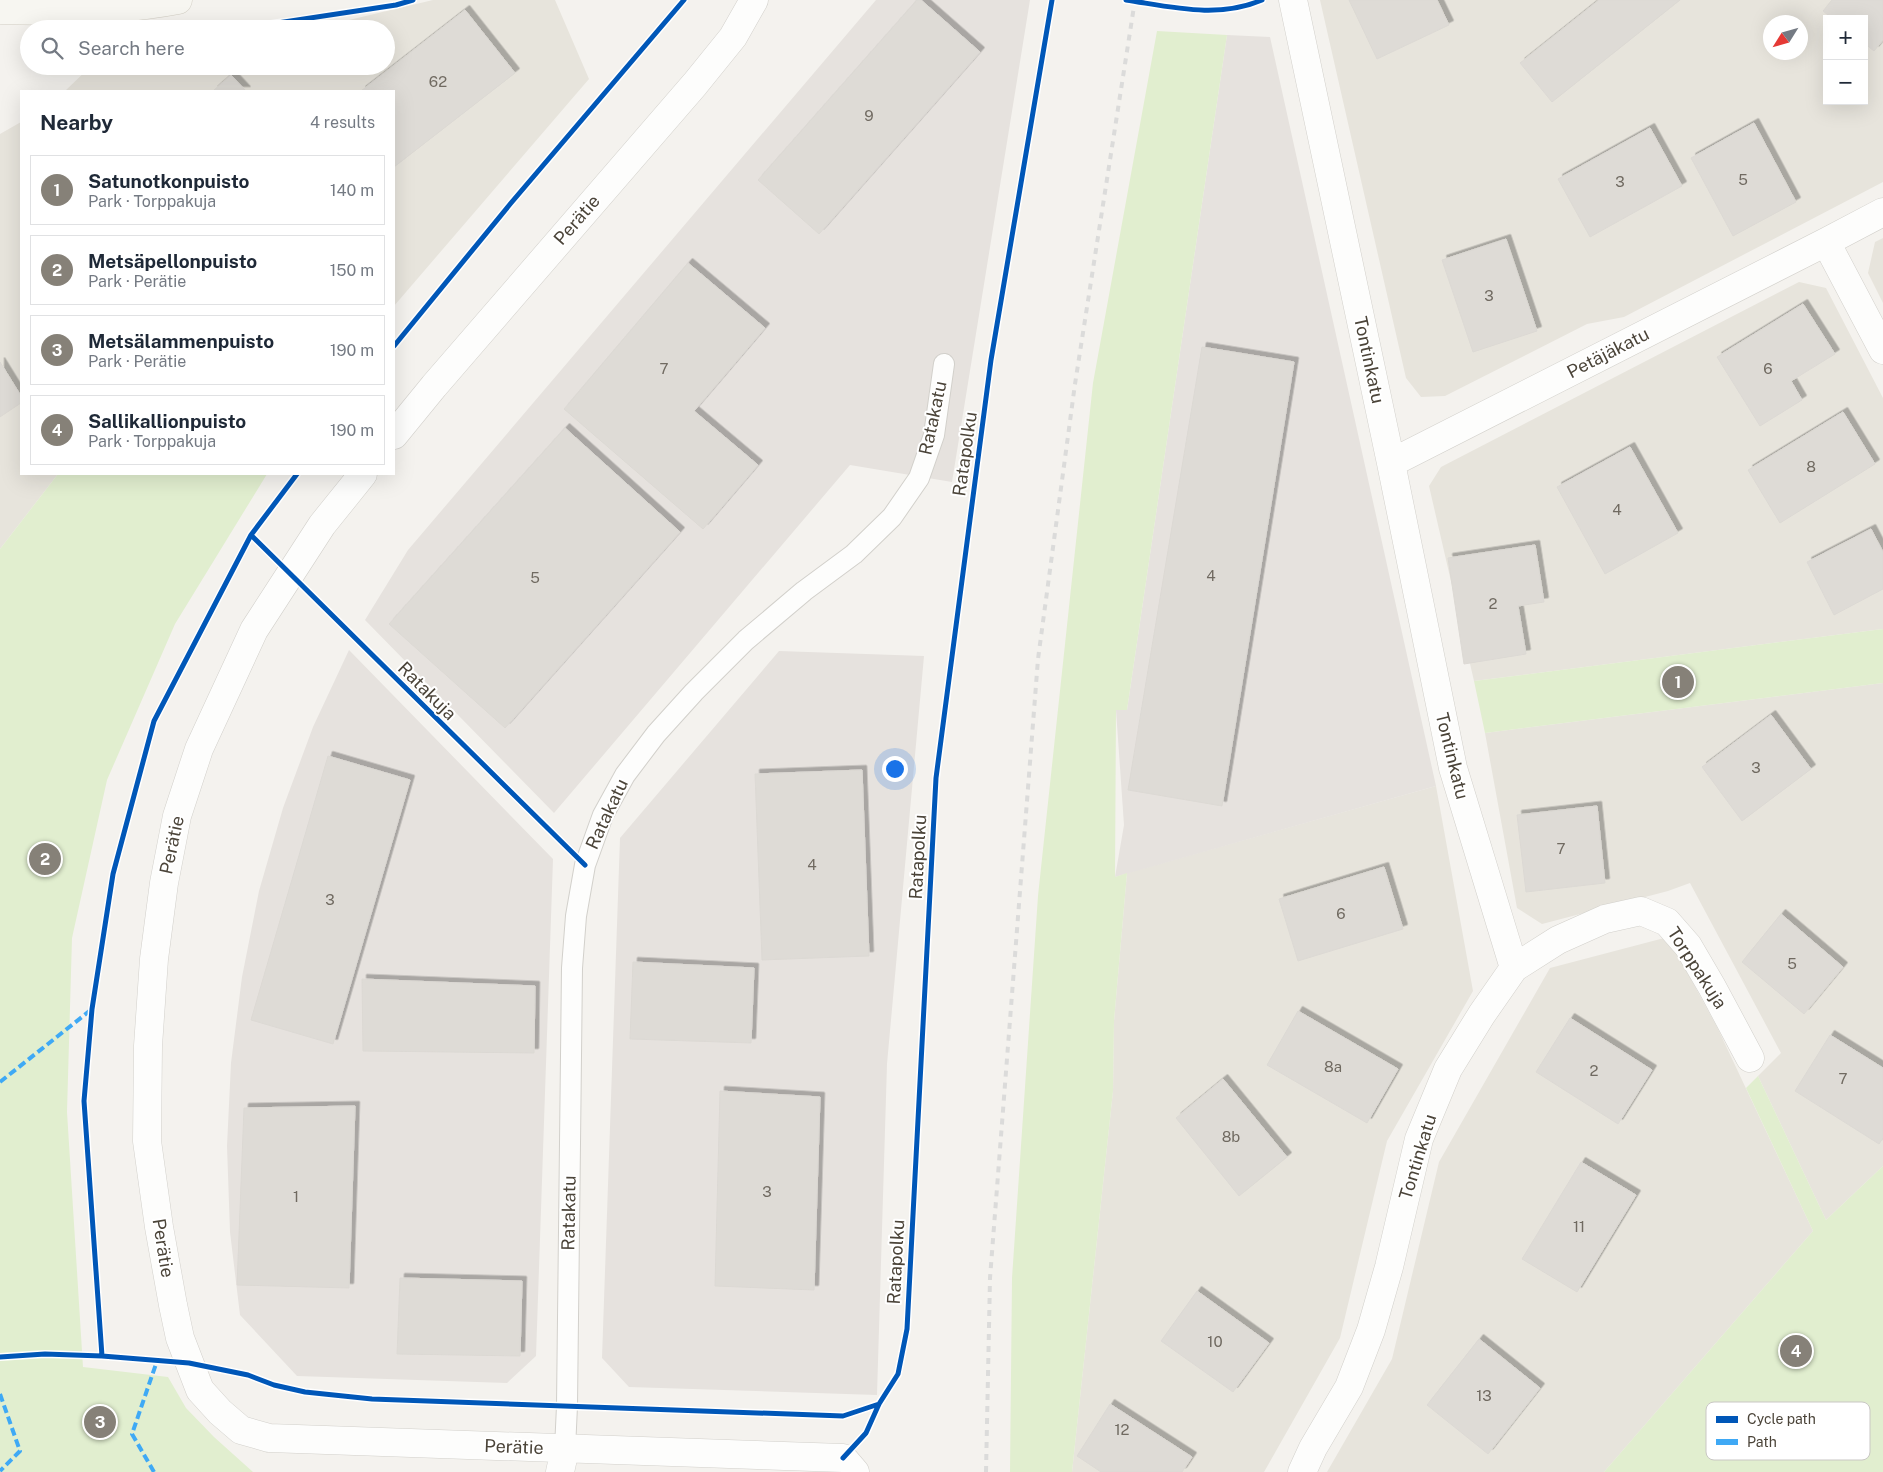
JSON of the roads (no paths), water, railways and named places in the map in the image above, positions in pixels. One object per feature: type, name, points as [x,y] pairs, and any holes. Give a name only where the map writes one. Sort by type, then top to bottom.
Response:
[{"type":"street","points":[[0,10],[49,12],[153,4],[178,0]]},
{"type":"street","name":"Perätie","points":[[395,434],[440,378],[695,84],[733,37],[754,0]]},
{"type":"street","name":"Tontinkatu","points":[[1293,0],[1391,463],[1453,768],[1514,968],[1482,1014],[1448,1069],[1419,1140],[1389,1266],[1371,1330],[1349,1386],[1313,1448],[1302,1472]]},
{"type":"street","name":"Petäjäkatu","points":[[1391,463],[1883,212]]},
{"type":"street","points":[[1826,242],[1883,350]]},
{"type":"street","name":"Perätie","points":[[362,475],[322,526],[254,630],[199,749],[177,816],[164,883],[155,949],[148,1046],[147,1141],[180,1338],[200,1390],[220,1412],[241,1430],[268,1438],[562,1460],[843,1458],[855,1472]]},
{"type":"street","name":"Torppakuja","points":[[1514,968],[1558,940],[1605,919],[1641,911],[1667,922],[1688,946],[1750,1058]]},
{"type":"lane","name":"Ratakatu","points":[[562,1460],[567,1406],[572,968],[576,916],[584,865],[603,815],[624,775],[656,734],[694,692],[746,640],[804,591],[854,554],[892,517],[919,478],[934,435],[944,364]]},
{"type":"railway","points":[[986,1472],[990,1278],[1038,659],[1075,384],[1135,0]]},
{"type":"place","name":"Satunotkonpuisto","points":[[1678,682]]},
{"type":"place","name":"Metsäpellonpuisto","points":[[45,859]]},
{"type":"place","name":"Sallikallionpuisto","points":[[1796,1351]]},
{"type":"place","name":"Metsälammenpuisto","points":[[100,1422]]}]
